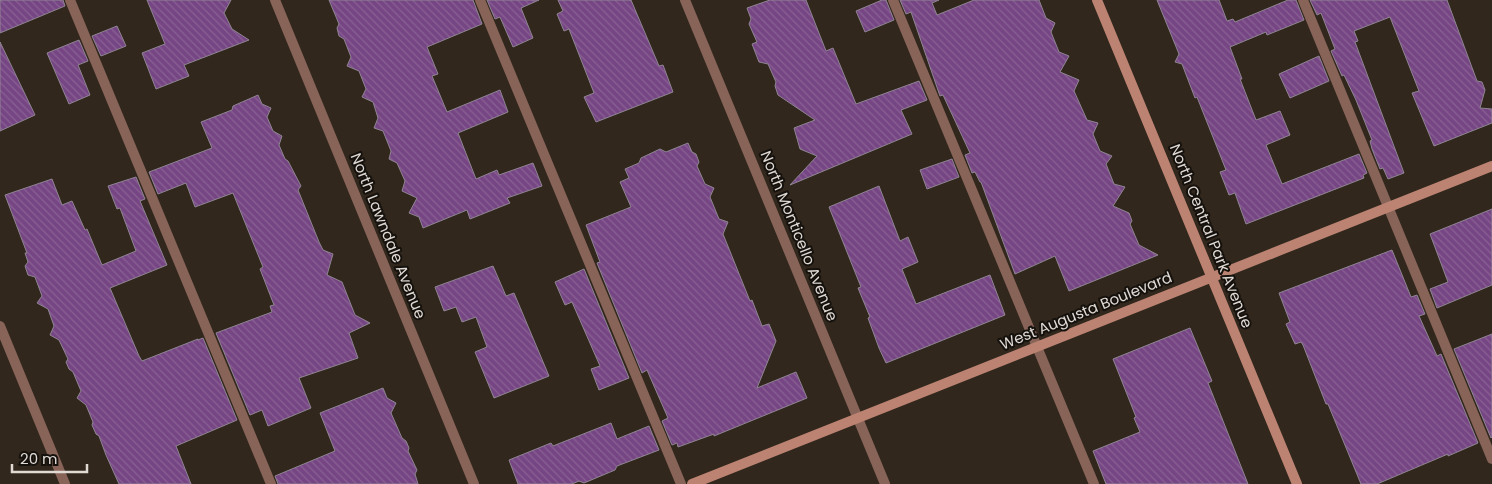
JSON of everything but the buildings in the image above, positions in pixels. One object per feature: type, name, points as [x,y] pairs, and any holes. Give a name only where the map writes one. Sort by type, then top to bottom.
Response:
[{"type":"street","points":[[70,0],[271,484]]},
{"type":"street","name":"North Lawndale Avenue","points":[[275,0],[474,484]]},
{"type":"street","points":[[480,0],[681,484]]},
{"type":"street","name":"North Monticello Avenue","points":[[685,0],[885,484]]},
{"type":"street","points":[[893,0],[1094,484]]},
{"type":"street","name":"North Central Park Avenue","points":[[1097,0],[1297,484]]},
{"type":"street","points":[[1303,0],[1492,459]]},
{"type":"street","name":"West Augusta Boulevard","points":[[692,484],[1492,166]]},
{"type":"street","points":[[0,326],[65,484]]}]
